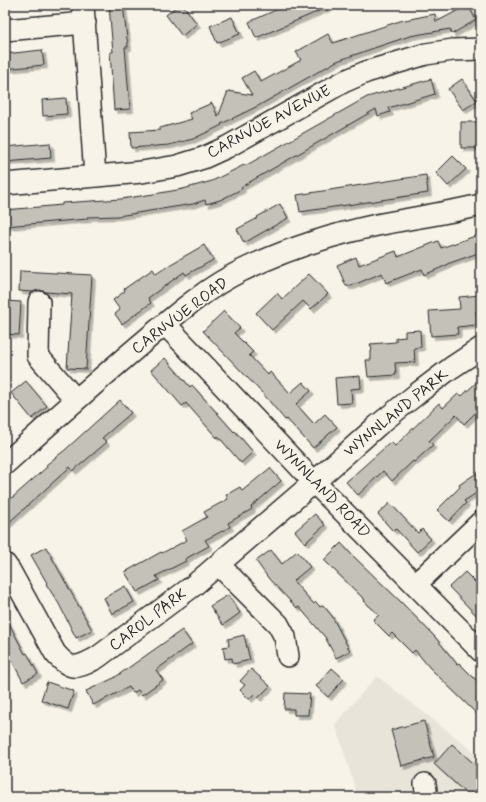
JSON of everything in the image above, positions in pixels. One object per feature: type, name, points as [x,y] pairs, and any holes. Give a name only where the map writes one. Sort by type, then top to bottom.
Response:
[{"type":"street","points":[[5,30],[84,14],[95,176]]},
{"type":"street","name":"CARNVUE AVENUE","points":[[5,184],[142,172],[177,166],[203,158],[227,147],[343,82],[366,72],[426,54],[453,50],[481,49]]},
{"type":"street","name":"CARNVUE ROAD","points":[[5,464],[76,400],[165,324],[218,284],[240,272],[279,255],[341,233],[481,205]]},
{"type":"street","points":[[39,302],[38,356],[76,400]]},
{"type":"street","name":"WYNNLAND ROAD","points":[[165,324],[314,482],[481,651]]},
{"type":"street","name":"WYNNLAND PARK","points":[[314,482],[412,397],[481,348]]},
{"type":"street","name":"CAROL PARK","points":[[5,564],[55,653],[63,662],[72,667],[84,665],[98,657],[193,586],[314,482]]},
{"type":"street","points":[[416,584],[481,522]]},
{"type":"street","points":[[219,565],[278,624],[285,638],[288,656]]},
{"type":"shaded area","points":[[377,676],[481,757],[481,797],[358,797],[335,724]]},
{"type":"building","points":[[109,5],[123,5],[128,47],[125,47],[130,109],[114,110],[110,52],[113,52]]},
{"type":"building","points":[[178,5],[183,5],[197,24],[182,36],[166,15]]},
{"type":"building","points":[[287,5],[333,5],[256,38],[249,22]]},
{"type":"building","points":[[468,5],[476,20],[452,34],[450,29],[410,36],[337,61],[258,106],[193,139],[169,145],[131,148],[130,132],[160,130],[160,128],[192,119],[189,113],[212,103],[218,117],[228,91],[252,95],[242,78],[254,71],[261,82],[301,60],[296,52],[328,34],[333,43],[400,21],[435,14],[436,22]]},
{"type":"building","points":[[232,17],[240,34],[217,43],[210,26]]},
{"type":"building","points":[[42,50],[44,65],[5,69],[5,54]]},
{"type":"building","points":[[431,79],[435,94],[388,108],[390,112],[378,116],[376,109],[241,187],[242,189],[220,200],[206,204],[205,200],[193,204],[118,216],[87,217],[87,219],[5,226],[5,210],[62,205],[62,203],[121,199],[183,189],[212,181],[244,165],[245,166],[367,97]]},
{"type":"building","points":[[462,79],[477,101],[463,110],[448,89]]},
{"type":"building","points":[[66,98],[67,114],[43,116],[42,100]]},
{"type":"building","points":[[461,122],[478,122],[478,148],[461,148]]},
{"type":"building","points":[[50,143],[51,158],[5,162],[5,147]]},
{"type":"building","points":[[453,156],[466,169],[448,186],[436,173]]},
{"type":"building","points":[[426,175],[428,193],[300,212],[297,195]]},
{"type":"building","points":[[280,204],[288,218],[244,243],[237,229]]},
{"type":"building","points":[[481,234],[481,252],[447,264],[424,275],[422,269],[386,283],[382,273],[351,286],[346,286],[337,265],[356,257],[359,265],[396,251],[398,257],[438,241],[441,248]]},
{"type":"building","points":[[204,245],[213,260],[186,275],[184,272],[148,298],[151,303],[122,324],[115,314],[120,310],[113,300],[125,291],[124,289],[153,269],[156,274]]},
{"type":"building","points":[[20,271],[92,275],[86,369],[67,368],[72,294],[46,292],[40,290],[33,292],[19,291]]},
{"type":"building","points":[[309,274],[328,294],[311,309],[303,301],[272,330],[256,313],[277,293],[282,299]]},
{"type":"building","points":[[481,295],[481,310],[476,311],[477,325],[457,327],[458,334],[431,336],[429,311],[460,309],[459,297]]},
{"type":"building","points":[[5,301],[21,302],[19,335],[5,334]]},
{"type":"building","points":[[224,311],[240,328],[234,333],[253,352],[249,355],[268,375],[270,372],[290,393],[303,382],[311,391],[296,404],[314,424],[325,414],[337,427],[313,448],[287,419],[285,420],[265,396],[203,331]]},
{"type":"building","points":[[420,330],[421,347],[414,348],[415,362],[395,363],[396,375],[368,377],[366,360],[371,360],[372,350],[370,344],[396,342],[396,338],[405,337],[405,331]]},
{"type":"building","points":[[165,358],[190,387],[192,385],[253,452],[241,463],[218,436],[217,438],[186,403],[182,406],[151,370]]},
{"type":"building","points":[[360,376],[361,388],[351,389],[352,403],[337,404],[335,378]]},
{"type":"building","points":[[481,378],[481,407],[464,424],[456,415],[429,441],[433,445],[392,481],[383,471],[358,495],[346,482],[391,442],[395,446],[439,403],[443,408],[459,393],[462,396]]},
{"type":"building","points":[[26,381],[47,406],[32,419],[11,393]]},
{"type":"building","points":[[120,400],[131,413],[102,438],[107,442],[73,471],[70,467],[5,526],[5,504],[47,467],[46,465],[65,450]]},
{"type":"building","points":[[270,468],[281,481],[251,507],[252,509],[228,523],[230,527],[205,540],[209,546],[185,559],[186,561],[156,576],[159,580],[137,592],[125,572],[161,552],[162,553],[187,540],[182,531],[207,517],[204,512],[228,499],[226,495],[240,487],[242,491]]},
{"type":"building","points":[[481,470],[481,490],[464,501],[466,503],[449,521],[437,510],[460,487],[459,485]]},
{"type":"building","points":[[390,503],[418,533],[422,529],[431,539],[417,552],[396,529],[393,531],[378,514]]},
{"type":"building","points":[[315,514],[325,525],[305,543],[295,531]]},
{"type":"building","points":[[341,543],[435,637],[457,664],[459,663],[481,685],[481,718],[429,667],[415,650],[412,653],[392,633],[389,636],[373,620],[379,615],[324,560]]},
{"type":"building","points":[[46,547],[92,630],[76,638],[59,604],[46,584],[47,583],[31,555]]},
{"type":"building","points":[[271,550],[282,564],[297,551],[310,567],[293,581],[314,604],[316,602],[320,607],[323,605],[332,616],[350,651],[336,658],[325,637],[299,607],[297,608],[269,579],[256,561]]},
{"type":"building","points":[[465,572],[481,588],[481,620],[449,587]]},
{"type":"building","points":[[125,586],[134,602],[112,614],[104,598]]},
{"type":"building","points":[[228,595],[240,613],[223,625],[210,606]]},
{"type":"building","points":[[5,616],[25,654],[27,653],[38,674],[23,682],[5,647]]},
{"type":"building","points":[[182,630],[192,644],[156,670],[163,680],[142,695],[138,690],[133,693],[129,687],[93,705],[86,691],[114,678]]},
{"type":"building","points":[[244,635],[250,660],[233,664],[232,658],[225,659],[223,647],[229,646],[228,639]]},
{"type":"building","points":[[332,668],[344,679],[328,697],[316,686]]},
{"type":"building","points":[[251,669],[270,686],[258,698],[254,694],[249,699],[240,690],[245,685],[240,681]]},
{"type":"building","points":[[47,682],[74,691],[68,709],[41,700]]},
{"type":"building","points":[[285,693],[310,694],[308,715],[294,715],[294,709],[284,709]]},
{"type":"building","points":[[424,721],[434,757],[401,766],[391,730]]},
{"type":"building","points":[[452,744],[481,770],[481,797],[470,797],[434,764]]}]
